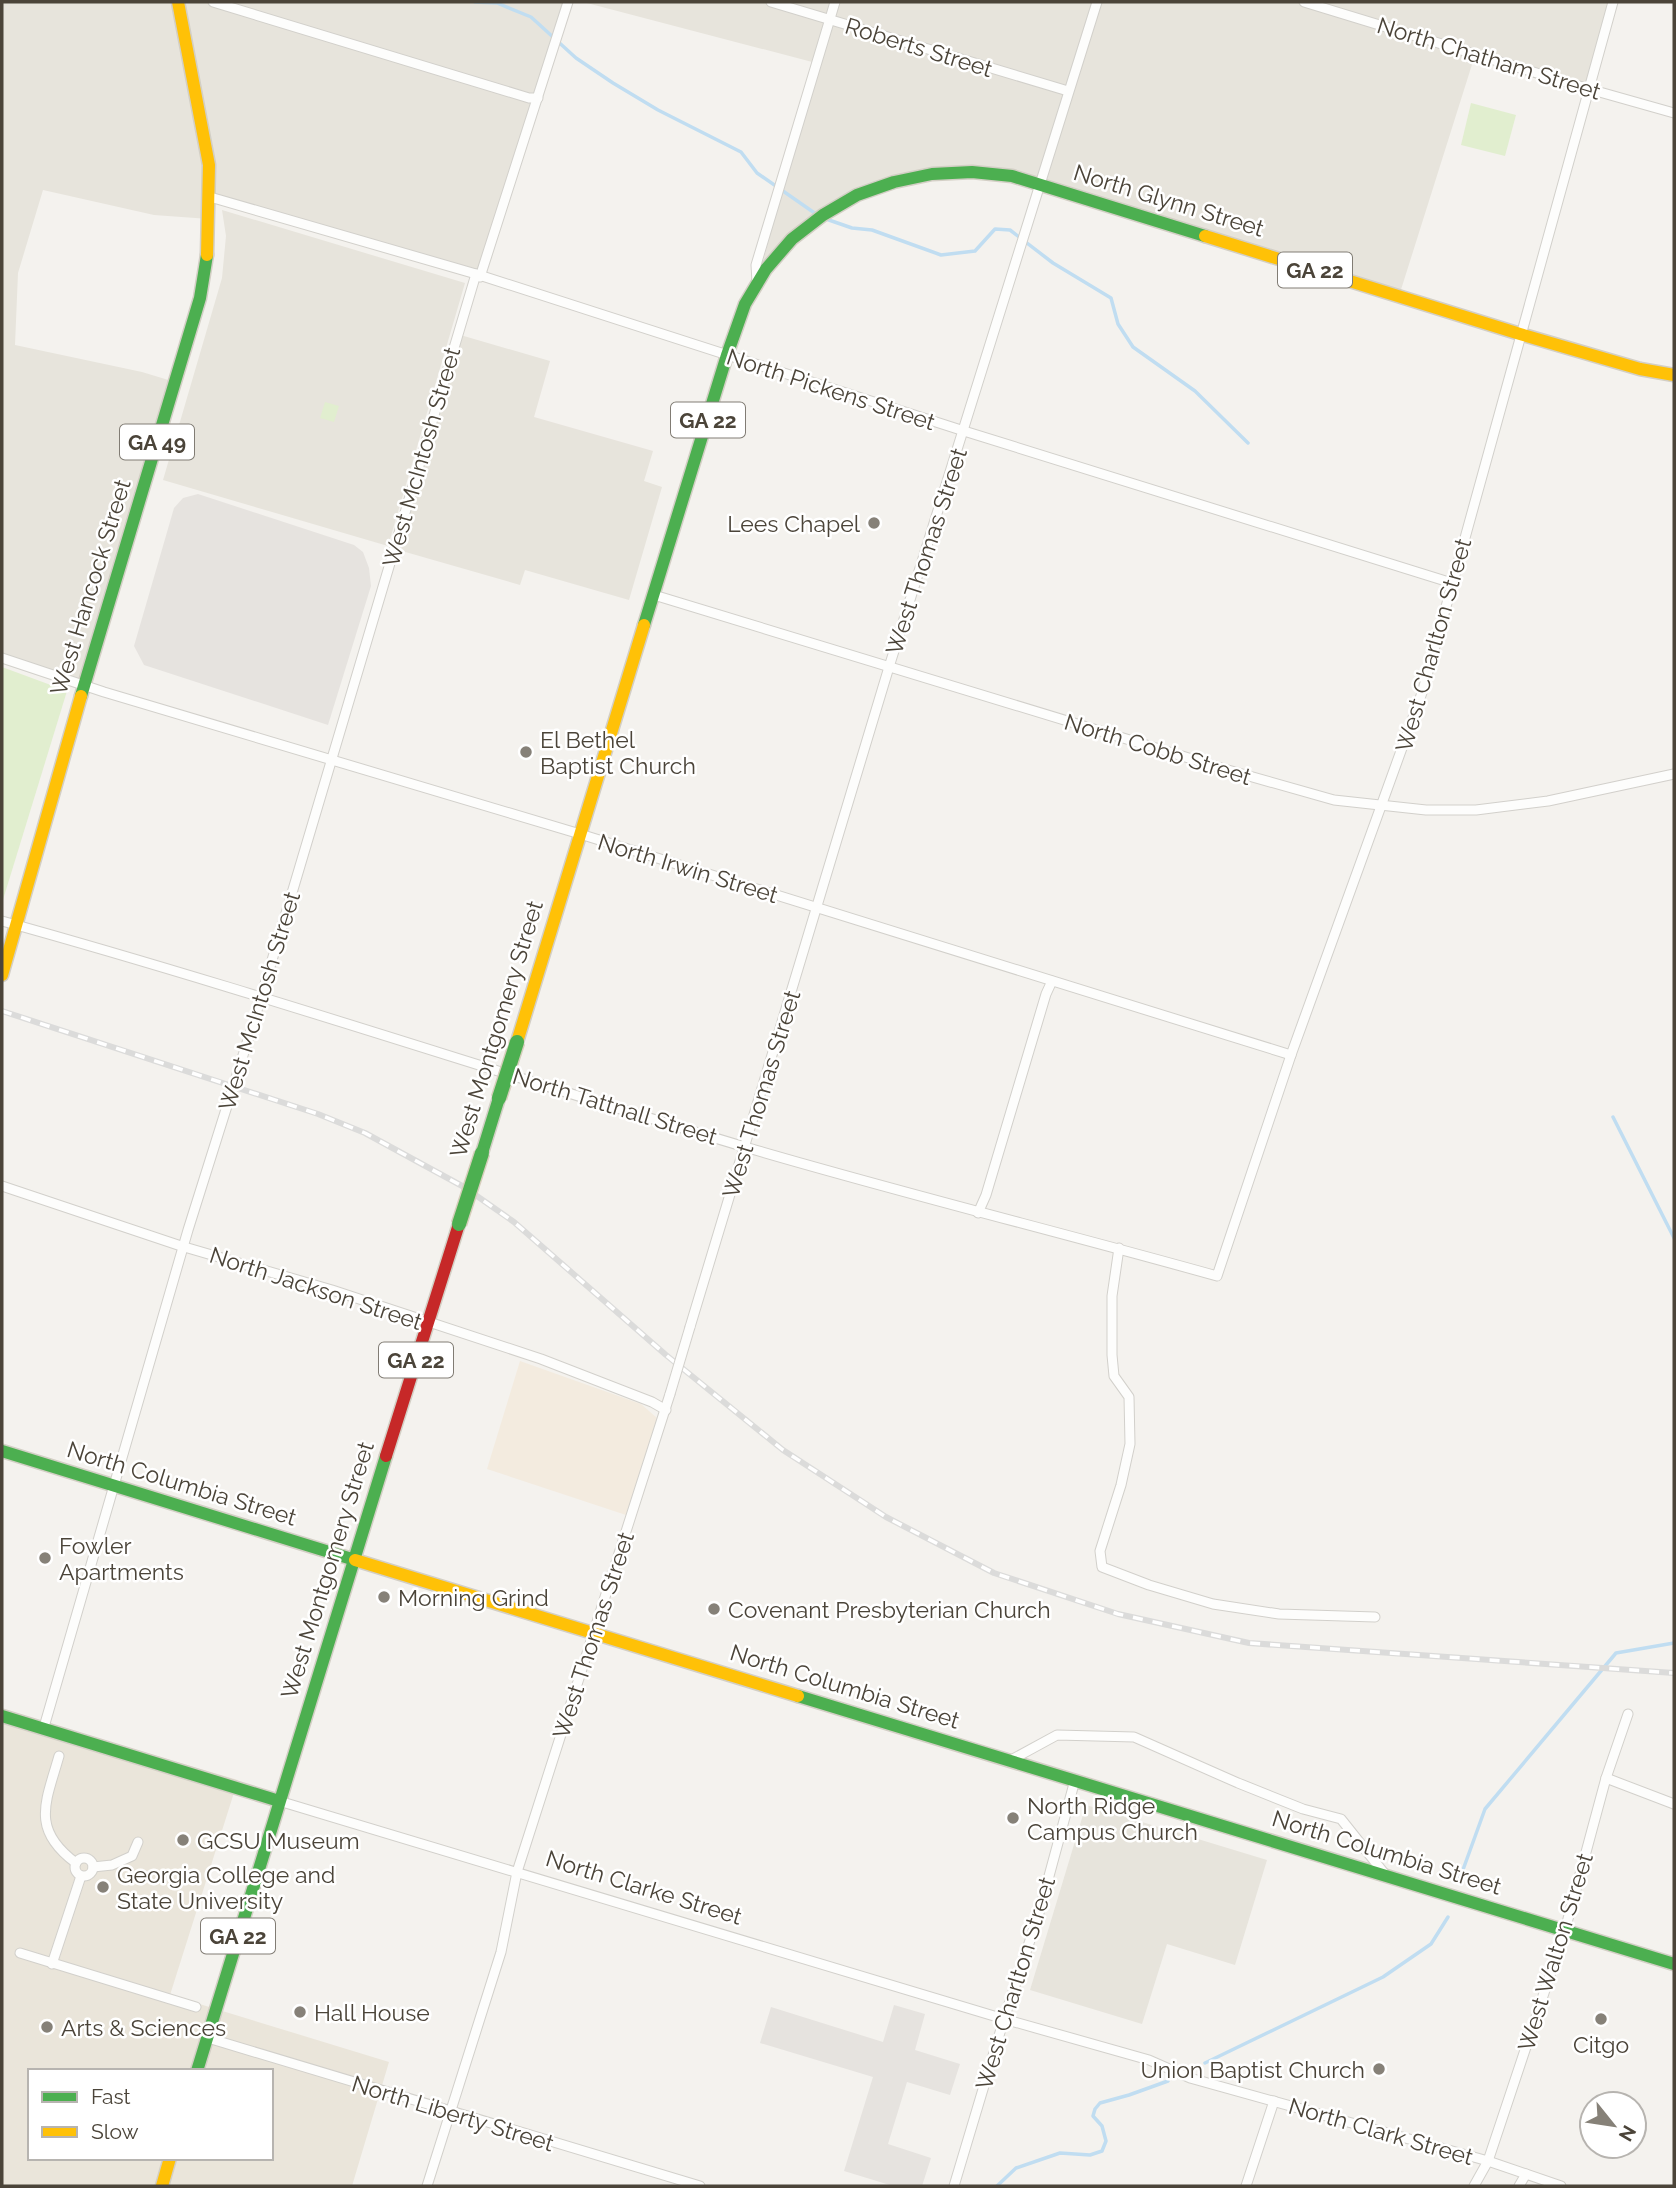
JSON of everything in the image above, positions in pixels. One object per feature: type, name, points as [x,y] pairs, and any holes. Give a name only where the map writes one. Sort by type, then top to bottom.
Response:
[{"type":"main road","name":"West Hancock Street","points":[[2,975],[9,923],[84,685],[200,298],[209,245],[209,165],[178,2]]},
{"type":"main road","name":"North Glynn Street","points":[[757,284],[777,255],[806,227],[834,207],[876,187],[913,176],[955,171],[996,173],[1042,184],[1520,334],[1640,369],[1674,375]]},
{"type":"main road","name":"West Montgomery Street","points":[[198,2069],[727,355],[745,304],[757,284]]},
{"type":"main road","name":"North Columbia Street","points":[[2,1451],[1674,1964]]},
{"type":"main road","name":"North Clarke Street","points":[[2,1716],[279,1801]]},
{"type":"main road","points":[[162,2186],[169,2160]]},
{"type":"street","points":[[213,2],[529,98],[537,98]]},
{"type":"street","name":"West McIntosh Street","points":[[44,1727],[113,1486],[331,758],[478,276],[568,2]]},
{"type":"street","name":"Roberts Street","points":[[771,2],[1068,91]]},
{"type":"street","name":"West Montgomery Street","points":[[757,284],[756,265],[835,2]]},
{"type":"street","name":"West Thomas Street","points":[[427,2186],[501,1952],[517,1872],[666,1410],[888,667],[1097,2]]},
{"type":"street","name":"North Chatham Street","points":[[1304,2],[1674,113]]},
{"type":"street","name":"West Charlton Street","points":[[1217,1276],[1291,1055],[1423,690],[1613,2]]},
{"type":"street","name":"North Pickens Street","points":[[210,197],[478,276],[1452,583]]},
{"type":"street","name":"North Cobb Street","points":[[654,595],[1321,796],[1382,807],[1476,810],[1548,801],[1674,774]]},
{"type":"street","name":"North Irwin Street","points":[[2,658],[818,907],[1291,1055]]},
{"type":"street","name":"North Tattnall Street","points":[[9,923],[745,1147],[978,1213],[1217,1276]]},
{"type":"street","points":[[978,1213],[986,1195],[1052,981]]},
{"type":"street","name":"North Jackson Street","points":[[2,1186],[185,1247],[332,1290],[541,1359],[653,1402],[666,1410]]},
{"type":"street","points":[[1119,1248],[1112,1296],[1112,1354],[1114,1376],[1129,1397],[1130,1444],[1121,1485],[1100,1551],[1102,1567],[1149,1585],[1213,1604],[1279,1615],[1375,1617]]},
{"type":"street","name":"West Walton Street","points":[[1474,2186],[1488,2161],[1565,1930],[1606,1778],[1628,1714]]},
{"type":"street","points":[[1011,1760],[1057,1735],[1134,1737],[1303,1809],[1340,1819],[1386,1875]]},
{"type":"street","points":[[59,1756],[44,1814],[46,1826],[55,1844],[76,1863]]},
{"type":"street","points":[[1606,1778],[1674,1804]]},
{"type":"street","name":"West Charlton Street","points":[[954,2186],[1039,1913],[1075,1780]]},
{"type":"street","name":"North Clarke Street","points":[[279,1801],[1149,2060],[1190,2078],[1274,2101]]},
{"type":"street","points":[[93,1867],[112,1865],[132,1856],[138,1842]]},
{"type":"street","points":[[81,1876],[75,1870],[76,1863],[81,1858],[87,1858],[93,1867]]},
{"type":"street","points":[[81,1876],[89,1875],[93,1867]]},
{"type":"street","points":[[52,1964],[81,1876]]},
{"type":"street","points":[[20,1953],[196,2007]]},
{"type":"street","name":"North Liberty Street","points":[[208,2038],[695,2186]]},
{"type":"street","points":[[1246,2186],[1274,2101]]},
{"type":"street","name":"North Clark Street","points":[[1274,2101],[1488,2161]]},
{"type":"street","points":[[1488,2161],[1561,2186]]},
{"type":"street","points":[[1519,2186],[1526,2174]]},
{"type":"shaded area","points":[[2,2],[568,2],[480,277],[210,197],[209,219],[154,215],[43,190],[18,273],[15,345],[142,372],[175,382],[84,685],[2,659]]},
{"type":"shaded area","points":[[583,2],[1611,2],[1589,89],[1475,55],[1399,296],[1027,179],[941,172],[834,207],[757,284],[816,63]]},
{"type":"shaded area","points":[[222,210],[465,283],[388,546],[163,480],[222,278],[226,236]]},
{"type":"shaded area","points":[[457,334],[550,361],[534,417],[653,451],[644,481],[662,487],[629,600],[525,570],[520,585],[395,549]]},
{"type":"shaded area","points":[[198,494],[354,545],[363,552],[369,568],[371,586],[328,725],[144,665],[134,646],[174,508],[183,498]]},
{"type":"shaded area","points":[[520,1361],[641,1404],[657,1418],[626,1515],[487,1469]]},
{"type":"shaded area","name":"Georgia College and State University","points":[[2,1710],[238,1780],[170,1995],[389,2062],[352,2186],[2,2186]]},
{"type":"shaded area","points":[[1086,1805],[1267,1860],[1235,1965],[1167,1944],[1142,2024],[1030,1990]]},
{"type":"shaded area","points":[[894,2005],[925,2014],[915,2050],[960,2064],[950,2095],[907,2082],[888,2144],[931,2158],[922,2186],[893,2186],[844,2171],[873,2077],[760,2043],[771,2007],[883,2042]]},
{"type":"green space","points":[[1471,103],[1516,115],[1505,156],[1461,145]]},
{"type":"green space","points":[[325,402],[339,406],[334,422],[320,418]]},
{"type":"green space","points":[[2,667],[67,691],[2,903]]},
{"type":"waterway","points":[[475,2],[497,3],[531,17],[576,58],[613,83],[658,110],[741,152],[757,173],[816,214]]},
{"type":"waterway","points":[[826,219],[852,228],[872,230],[941,255],[975,251],[995,229],[1010,230],[1053,263],[1111,298],[1118,324],[1133,347],[1195,391],[1248,443]]},
{"type":"waterway","points":[[1613,1117],[1674,1238]]},
{"type":"waterway","points":[[1460,1878],[1485,1809],[1616,1653],[1674,1643]]},
{"type":"waterway","points":[[1205,2063],[1383,1977],[1431,1944],[1448,1917]]},
{"type":"waterway","points":[[997,2186],[1016,2168],[1060,2153],[1090,2155],[1102,2151],[1106,2141],[1102,2126],[1093,2116],[1100,2103],[1168,2081]]},
{"type":"railway","points":[[2,1011],[318,1114],[365,1133],[464,1187],[514,1222],[666,1355],[783,1450],[886,1517],[994,1573],[1118,1614],[1249,1643],[1674,1673]]},
{"type":"traffic: fast","points":[[644,625],[745,304],[766,269],[792,239],[823,215],[857,195],[894,182],[932,174],[972,172],[1012,176],[1205,236]]},
{"type":"traffic: fast","points":[[81,696],[200,298],[207,255]]},
{"type":"traffic: fast","points":[[499,1098],[517,1042]]},
{"type":"traffic: fast","points":[[482,1153],[499,1098]]},
{"type":"traffic: fast","points":[[459,1224],[482,1153]]},
{"type":"traffic: fast","points":[[2,1451],[355,1560]]},
{"type":"traffic: fast","points":[[198,2069],[386,1456]]},
{"type":"traffic: fast","points":[[798,1696],[1674,1964]]},
{"type":"traffic: fast","points":[[2,1716],[279,1801]]},
{"type":"traffic: slow","points":[[178,2],[209,165],[207,255]]},
{"type":"traffic: slow","points":[[1205,236],[1520,334],[1640,369],[1674,375]]},
{"type":"traffic: slow","points":[[517,1042],[644,625]]},
{"type":"traffic: slow","points":[[2,975],[81,696]]},
{"type":"traffic: slow","points":[[355,1560],[798,1696]]},
{"type":"traffic: slow","points":[[162,2186],[169,2160]]},
{"type":"traffic: jam","points":[[386,1456],[459,1224]]},
{"type":"place","name":"Lees Chapel","points":[[874,523]]},
{"type":"place","name":"El Bethel Baptist Church","points":[[526,752]]},
{"type":"place","name":"Fowler Apartments","points":[[45,1558]]},
{"type":"place","name":"Morning Grind","points":[[384,1597]]},
{"type":"place","name":"Covenant Presbyterian Church","points":[[714,1609]]},
{"type":"place","name":"North Ridge Campus Church","points":[[1013,1818]]},
{"type":"place","name":"GCSU Museum","points":[[183,1840]]},
{"type":"place","name":"Georgia College and State University","points":[[103,1887]]},
{"type":"place","name":"Hall House","points":[[300,2012]]},
{"type":"place","name":"Citgo","points":[[1601,2019]]},
{"type":"place","name":"Arts & Sciences","points":[[47,2027]]},
{"type":"place","name":"Union Baptist Church","points":[[1379,2069]]}]
